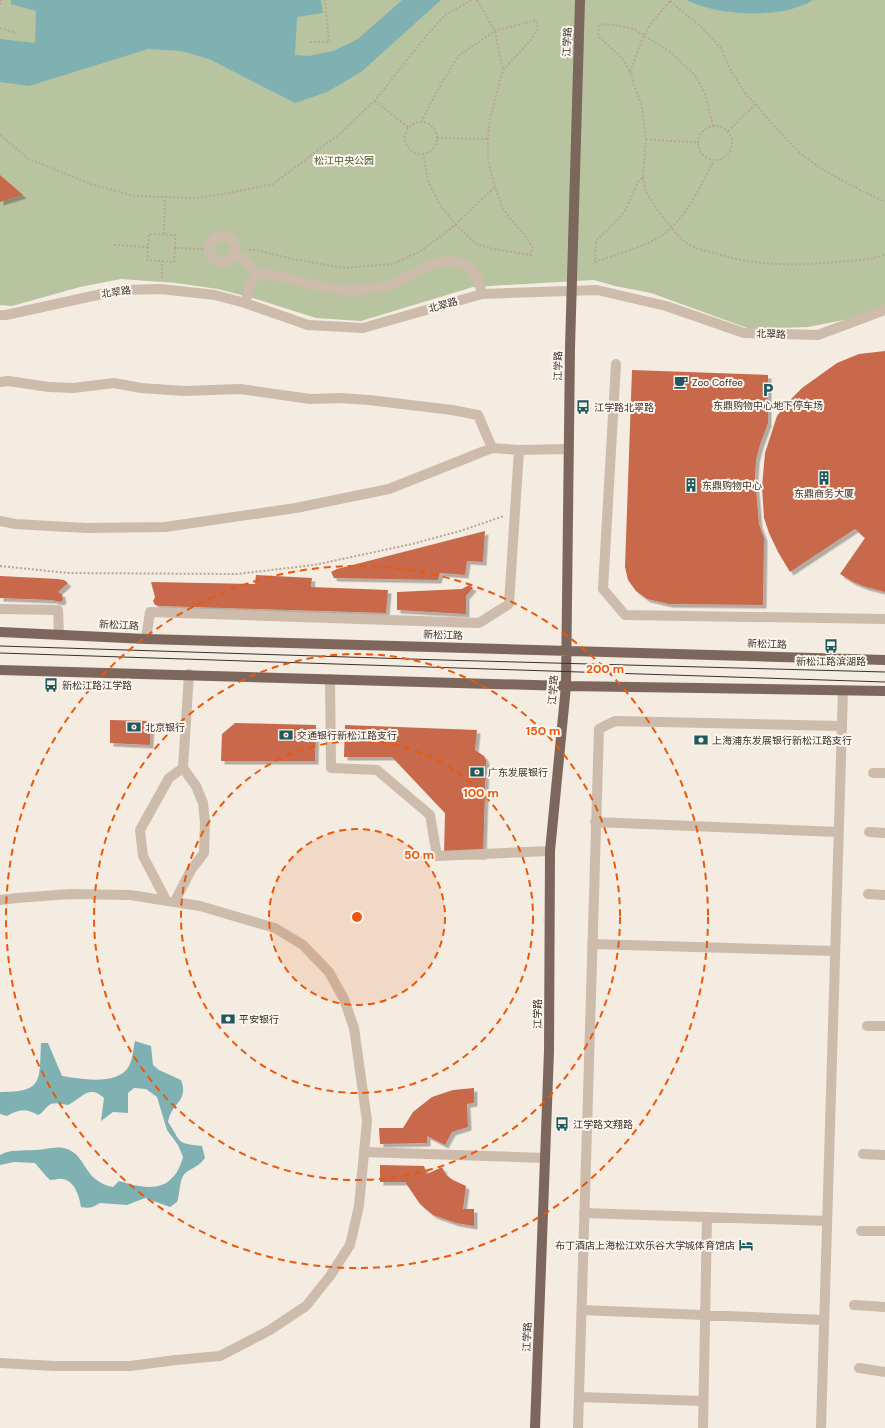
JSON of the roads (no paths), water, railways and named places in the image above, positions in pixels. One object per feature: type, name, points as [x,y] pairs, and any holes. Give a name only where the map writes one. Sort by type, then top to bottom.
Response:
[{"type":"main road","name":"江学路","points":[[535,1428],[549,1051],[550,851],[566,686],[571,291],[580,0]]},
{"type":"main road","name":"新松江路","points":[[0,632],[146,639],[885,660]]},
{"type":"main road","points":[[0,670],[189,674],[566,686],[885,691]]},
{"type":"street","points":[[235,252],[228,261],[219,262],[212,257],[209,249],[212,241],[218,236],[226,236],[233,241],[235,252],[258,274],[285,277],[308,284],[350,291],[392,285],[427,266],[438,262],[455,261],[470,267],[478,279],[482,294]]},
{"type":"street","points":[[245,303],[250,284],[258,274]]},
{"type":"street","name":"北翠路","points":[[0,315],[6,315],[120,290],[161,289],[215,295],[245,303],[308,325],[363,328],[482,294],[597,290],[666,306],[744,333],[818,335],[885,310]]},
{"type":"street","points":[[616,364],[603,589],[625,615],[885,619]]},
{"type":"street","points":[[0,382],[8,381],[50,387],[73,388],[114,384],[141,388],[184,391],[240,389],[310,399],[340,398],[369,400],[444,409],[478,415],[492,448]]},
{"type":"street","points":[[0,521],[15,524],[86,528],[165,527],[296,508],[389,489],[492,448],[519,450],[568,449]]},
{"type":"street","points":[[146,639],[150,612],[479,622],[509,604],[519,450]]},
{"type":"street","points":[[0,609],[58,610],[59,635]]},
{"type":"street","points":[[171,901],[190,870],[204,853],[205,822],[203,803],[196,786],[183,768],[189,674]]},
{"type":"street","points":[[330,679],[331,768],[377,770],[430,815],[437,856],[550,851]]},
{"type":"street","points":[[821,1428],[843,690]]},
{"type":"street","points":[[578,1428],[595,822],[599,729],[616,721],[841,726]]},
{"type":"street","points":[[171,901],[143,856],[140,830],[170,778],[183,768]]},
{"type":"street","points":[[873,773],[885,773]]},
{"type":"street","points":[[595,822],[838,832]]},
{"type":"street","points":[[869,832],[885,833]]},
{"type":"street","points":[[0,900],[70,894],[130,895],[200,906],[275,928],[303,945],[329,972],[344,999],[354,1028],[367,1121],[359,1206],[350,1245],[330,1276],[306,1306],[270,1330],[220,1356],[130,1366],[55,1366],[0,1363]]},
{"type":"street","points":[[868,894],[885,895]]},
{"type":"street","points":[[592,944],[835,951]]},
{"type":"street","points":[[867,1026],[885,1026]]},
{"type":"street","points":[[364,1152],[545,1158]]},
{"type":"street","points":[[863,1154],[885,1155]]},
{"type":"street","points":[[584,1213],[827,1221]]},
{"type":"street","points":[[703,1428],[707,1217]]},
{"type":"street","points":[[861,1231],[885,1231]]},
{"type":"street","points":[[854,1305],[885,1307]]},
{"type":"street","points":[[582,1310],[824,1320]]},
{"type":"street","points":[[858,1368],[885,1372]]},
{"type":"street","points":[[579,1397],[703,1401]]},
{"type":"water","points":[[11,0],[321,0],[323,13],[297,17],[295,55],[308,56],[333,51],[358,39],[402,0],[441,0],[361,72],[327,92],[295,103],[209,59],[181,51],[148,49],[29,86],[0,82],[0,39],[35,43],[36,11],[11,4]]},
{"type":"water","points":[[686,0],[813,0],[784,11],[750,14],[715,10]]},
{"type":"water","points":[[135,1041],[151,1046],[153,1065],[159,1070],[181,1080],[183,1093],[170,1115],[168,1122],[180,1140],[187,1144],[202,1146],[205,1158],[183,1176],[177,1202],[170,1207],[145,1198],[127,1205],[100,1203],[87,1208],[81,1207],[76,1190],[71,1183],[67,1180],[61,1179],[50,1180],[35,1163],[14,1162],[0,1165],[0,1155],[8,1152],[59,1147],[73,1152],[96,1180],[103,1184],[113,1187],[119,1181],[132,1185],[154,1187],[168,1182],[176,1173],[183,1157],[178,1145],[167,1130],[157,1097],[146,1089],[134,1088],[128,1093],[128,1113],[113,1112],[101,1121],[104,1098],[94,1092],[86,1094],[68,1105],[58,1103],[50,1104],[38,1115],[26,1110],[15,1112],[7,1116],[0,1114],[0,1092],[25,1090],[32,1087],[36,1082],[39,1075],[41,1043],[48,1043],[62,1076],[98,1080],[108,1079],[124,1072],[129,1066]]},
{"type":"tram line","points":[[0,646],[885,672]]},
{"type":"tram line","points":[[0,653],[885,682]]},
{"type":"place","name":"Zoo Coffee","points":[[681,382]]},
{"type":"place","name":"东鼎购物中心地下停车场","points":[[768,390]]},
{"type":"place","name":"江学路北翠路","points":[[583,407]]},
{"type":"place","name":"东鼎商务大厦","points":[[824,478]]},
{"type":"place","name":"东鼎购物中心","points":[[691,485]]},
{"type":"place","name":"新松江路滨湖路","points":[[831,646]]},
{"type":"place","name":"新松江路江学路","points":[[51,685]]},
{"type":"place","name":"北京银行","points":[[134,727]]},
{"type":"place","name":"交通银行新松江路支行","points":[[286,735]]},
{"type":"place","name":"上海浦东发展银行新松江路支行","points":[[701,740]]},
{"type":"place","name":"广东发展银行","points":[[477,772]]},
{"type":"place","name":"平安银行","points":[[228,1019]]},
{"type":"place","name":"江学路文翔路","points":[[562,1124]]},
{"type":"place","name":"布丁酒店上海松江欢乐谷大学城体育馆店","points":[[746,1245]]},
{"type":"park label","name":"松江中央公园","points":[[344,160]]}]
